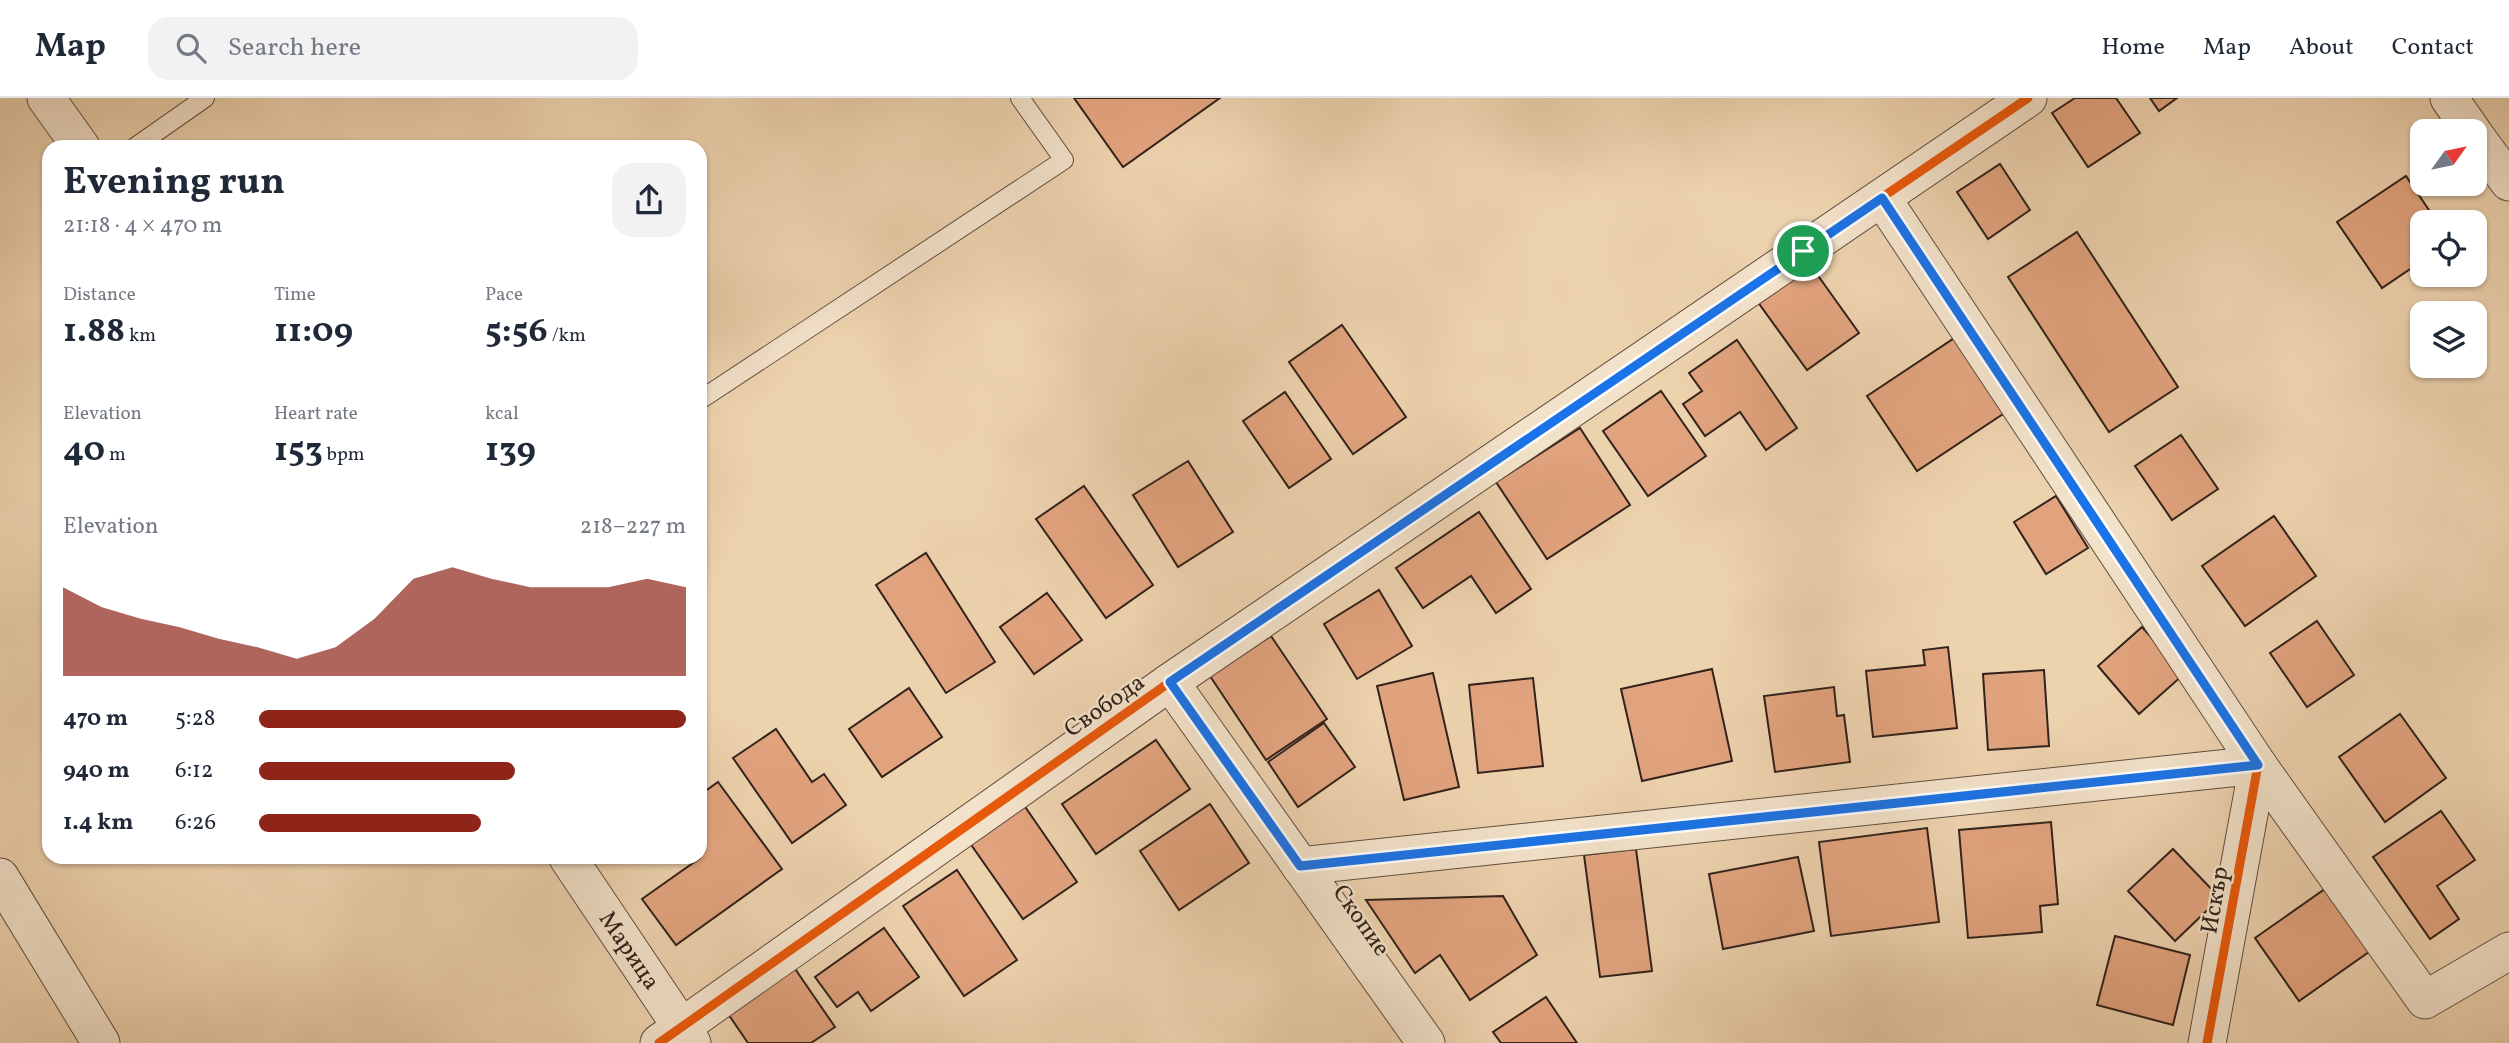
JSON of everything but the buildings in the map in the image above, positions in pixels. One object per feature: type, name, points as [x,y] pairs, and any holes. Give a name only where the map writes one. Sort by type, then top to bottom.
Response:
[{"type":"street","points":[[46,98],[76,140]]},
{"type":"street","name":"Свобода","points":[[677,1038],[1170,682],[2028,98]]},
{"type":"street","points":[[2449,98],[2464,119]]},
{"type":"street","points":[[2487,151],[2509,182]]},
{"type":"street","points":[[1882,198],[2258,765],[2425,1000],[2509,951]]},
{"type":"street","name":"Скопие","points":[[1170,682],[1426,1043]]},
{"type":"street","points":[[1300,866],[2258,765]]},
{"type":"street","name":"Искър","points":[[2207,1043],[2258,765]]},
{"type":"street","name":"Марица","points":[[572,864],[677,1038]]},
{"type":"street","points":[[0,877],[101,1043]]},
{"type":"lane","points":[[145,140],[205,98]]},
{"type":"lane","points":[[707,395],[1064,160],[1020,98]]},
{"type":"cycle path","points":[[659,1043],[1170,682],[2028,98]]},
{"type":"cycle path","points":[[1300,866],[2258,765],[2207,1043]]},
{"type":"route","points":[[1882,198],[2258,765],[1300,866],[1170,682],[1803,251],[1882,198]]}]
